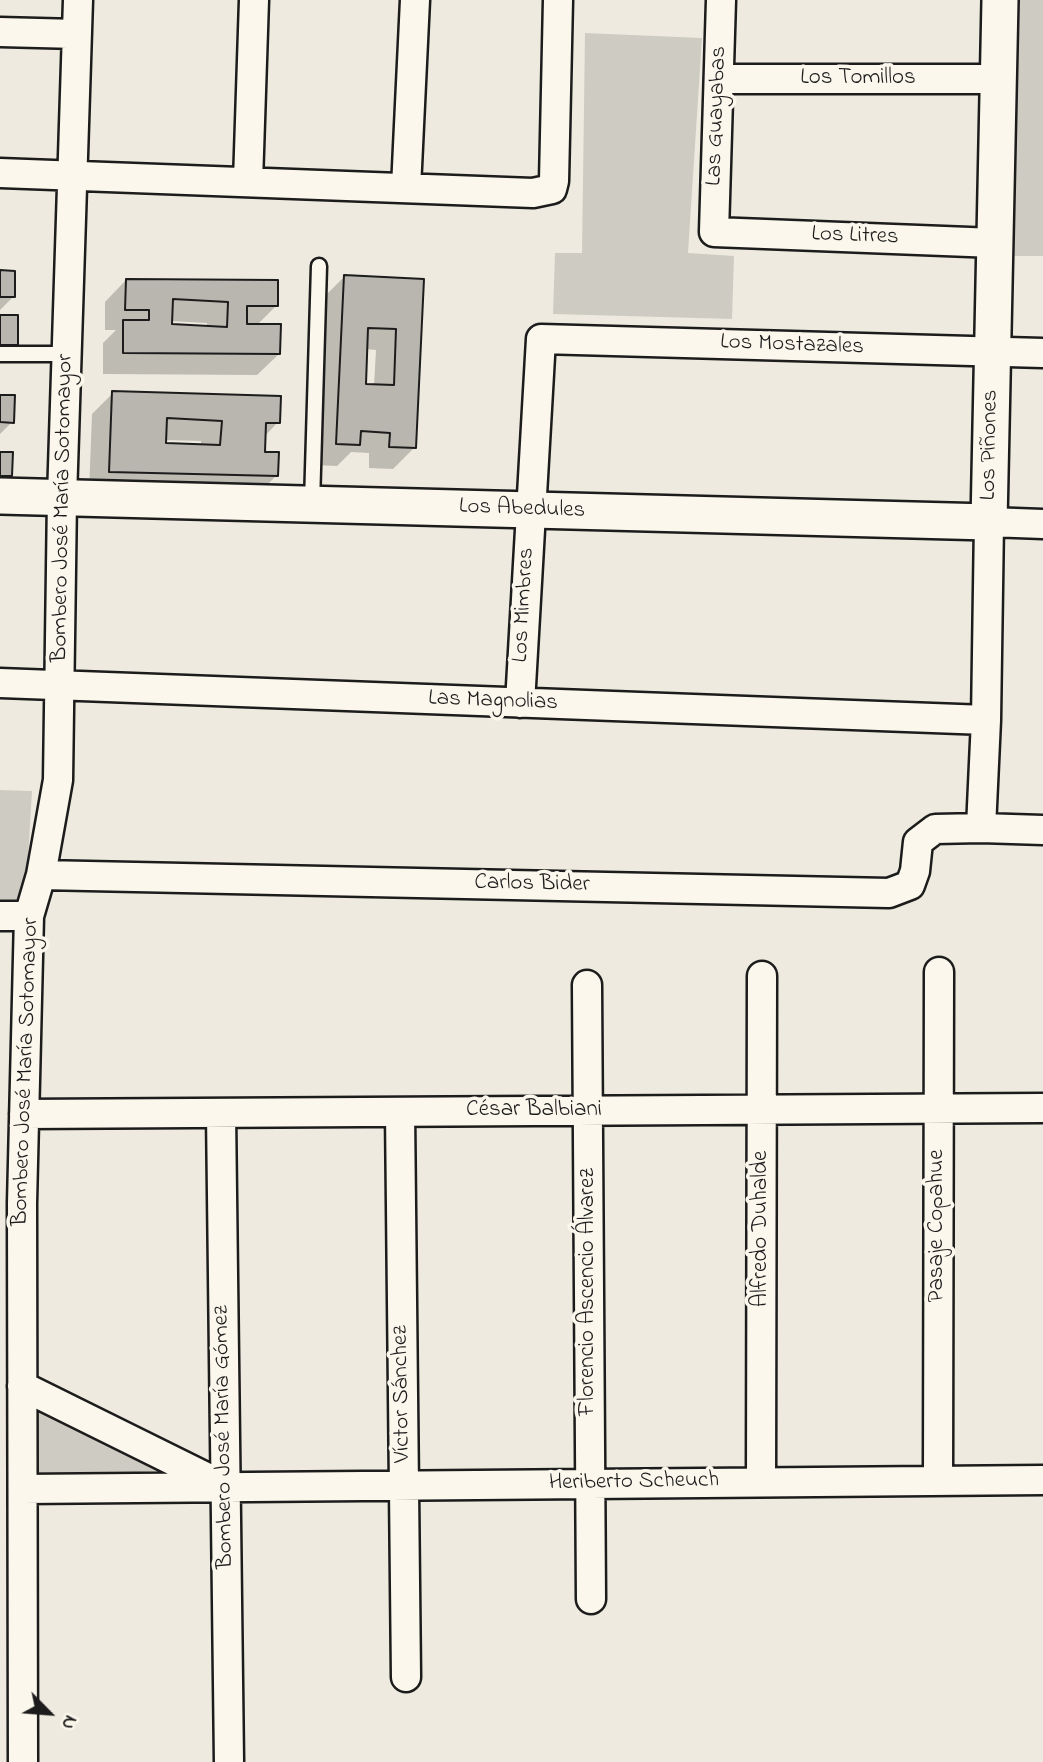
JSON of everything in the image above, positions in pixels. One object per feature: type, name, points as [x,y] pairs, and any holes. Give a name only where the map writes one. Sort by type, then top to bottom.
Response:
[{"type":"street","name":"Bombero José María Sotomayor","points":[[23,1762],[11,1584],[23,1489],[15,1374],[11,1184],[24,1114],[29,916],[41,875],[58,780],[62,498],[78,0]]},
{"type":"street","points":[[248,182],[254,0]]},
{"type":"street","points":[[406,188],[415,0]]},
{"type":"street","points":[[0,173],[533,193],[552,189],[558,0]]},
{"type":"street","name":"Las Guayabas","points":[[714,232],[722,0]]},
{"type":"street","name":"Los Piñones","points":[[981,828],[986,720],[1000,0]]},
{"type":"street","points":[[0,32],[77,34]]},
{"type":"street","name":"Los Tomillos","points":[[719,79],[997,79]]},
{"type":"street","name":"Los Litres","points":[[714,232],[995,243]]},
{"type":"street","name":"Los Mostazales","points":[[541,339],[1043,353]]},
{"type":"street","name":"Los Mimbres","points":[[520,703],[541,339]]},
{"type":"street","name":"Los Abedules","points":[[0,496],[1043,524]]},
{"type":"street","name":"Las Magnolias","points":[[0,683],[986,720]]},
{"type":"street","points":[[981,828],[1043,830]]},
{"type":"street","name":"Carlos Bider","points":[[41,875],[889,893],[909,885],[915,871],[918,842],[934,829],[981,828]]},
{"type":"street","points":[[0,916],[29,916]]},
{"type":"street","name":"Pasaje Copahue","points":[[938,1480],[939,972]]},
{"type":"street","name":"Alfredo Duhalde","points":[[761,1482],[762,976]]},
{"type":"street","name":"Florencio Ascencio Álvarez","points":[[587,985],[592,1599]]},
{"type":"street","name":"César Balbiani","points":[[24,1114],[1043,1108]]},
{"type":"street","name":"Víctor Sánchez","points":[[400,1112],[407,1677]]},
{"type":"street","name":"Bombero José María Gómez","points":[[221,1113],[229,1762]]},
{"type":"street","name":"Heriberto Scheuch","points":[[15,1374],[226,1487]]},
{"type":"street","name":"Heriberto Scheuch","points":[[23,1489],[1043,1479]]},
{"type":"lane","points":[[312,504],[319,266]]},
{"type":"lane","points":[[0,354],[67,355]]},
{"type":"shaded area","points":[[1013,0],[1043,0],[1043,256],[1010,256]]},
{"type":"shaded area","points":[[585,33],[702,38],[688,253],[734,256],[732,319],[553,314],[555,253],[582,253]]},
{"type":"shaded area","points":[[0,790],[32,791],[26,893],[8,906],[0,906]]},
{"type":"shaded area","points":[[22,1392],[206,1491],[23,1481]]},
{"type":"building","points":[[0,270],[15,271],[15,297],[0,297]]},
{"type":"building","points":[[344,275],[424,279],[416,448],[389,447],[390,433],[361,431],[360,445],[336,444]],"holes":[[[368,328],[396,329],[394,385],[366,384]]]},
{"type":"building","points":[[126,279],[278,280],[278,306],[247,306],[247,324],[281,324],[280,354],[123,353],[123,320],[149,320],[149,310],[125,310]],"holes":[[[173,299],[228,302],[227,327],[172,324]]]},
{"type":"building","points":[[0,315],[18,315],[18,345],[0,345]]},
{"type":"building","points":[[112,391],[281,396],[280,423],[266,423],[265,452],[279,452],[278,476],[109,472]],"holes":[[[167,418],[222,421],[220,445],[166,443]]]},
{"type":"building","points":[[0,395],[15,395],[14,423],[0,422]]},
{"type":"building","points":[[0,452],[13,452],[12,476],[0,476]]}]
